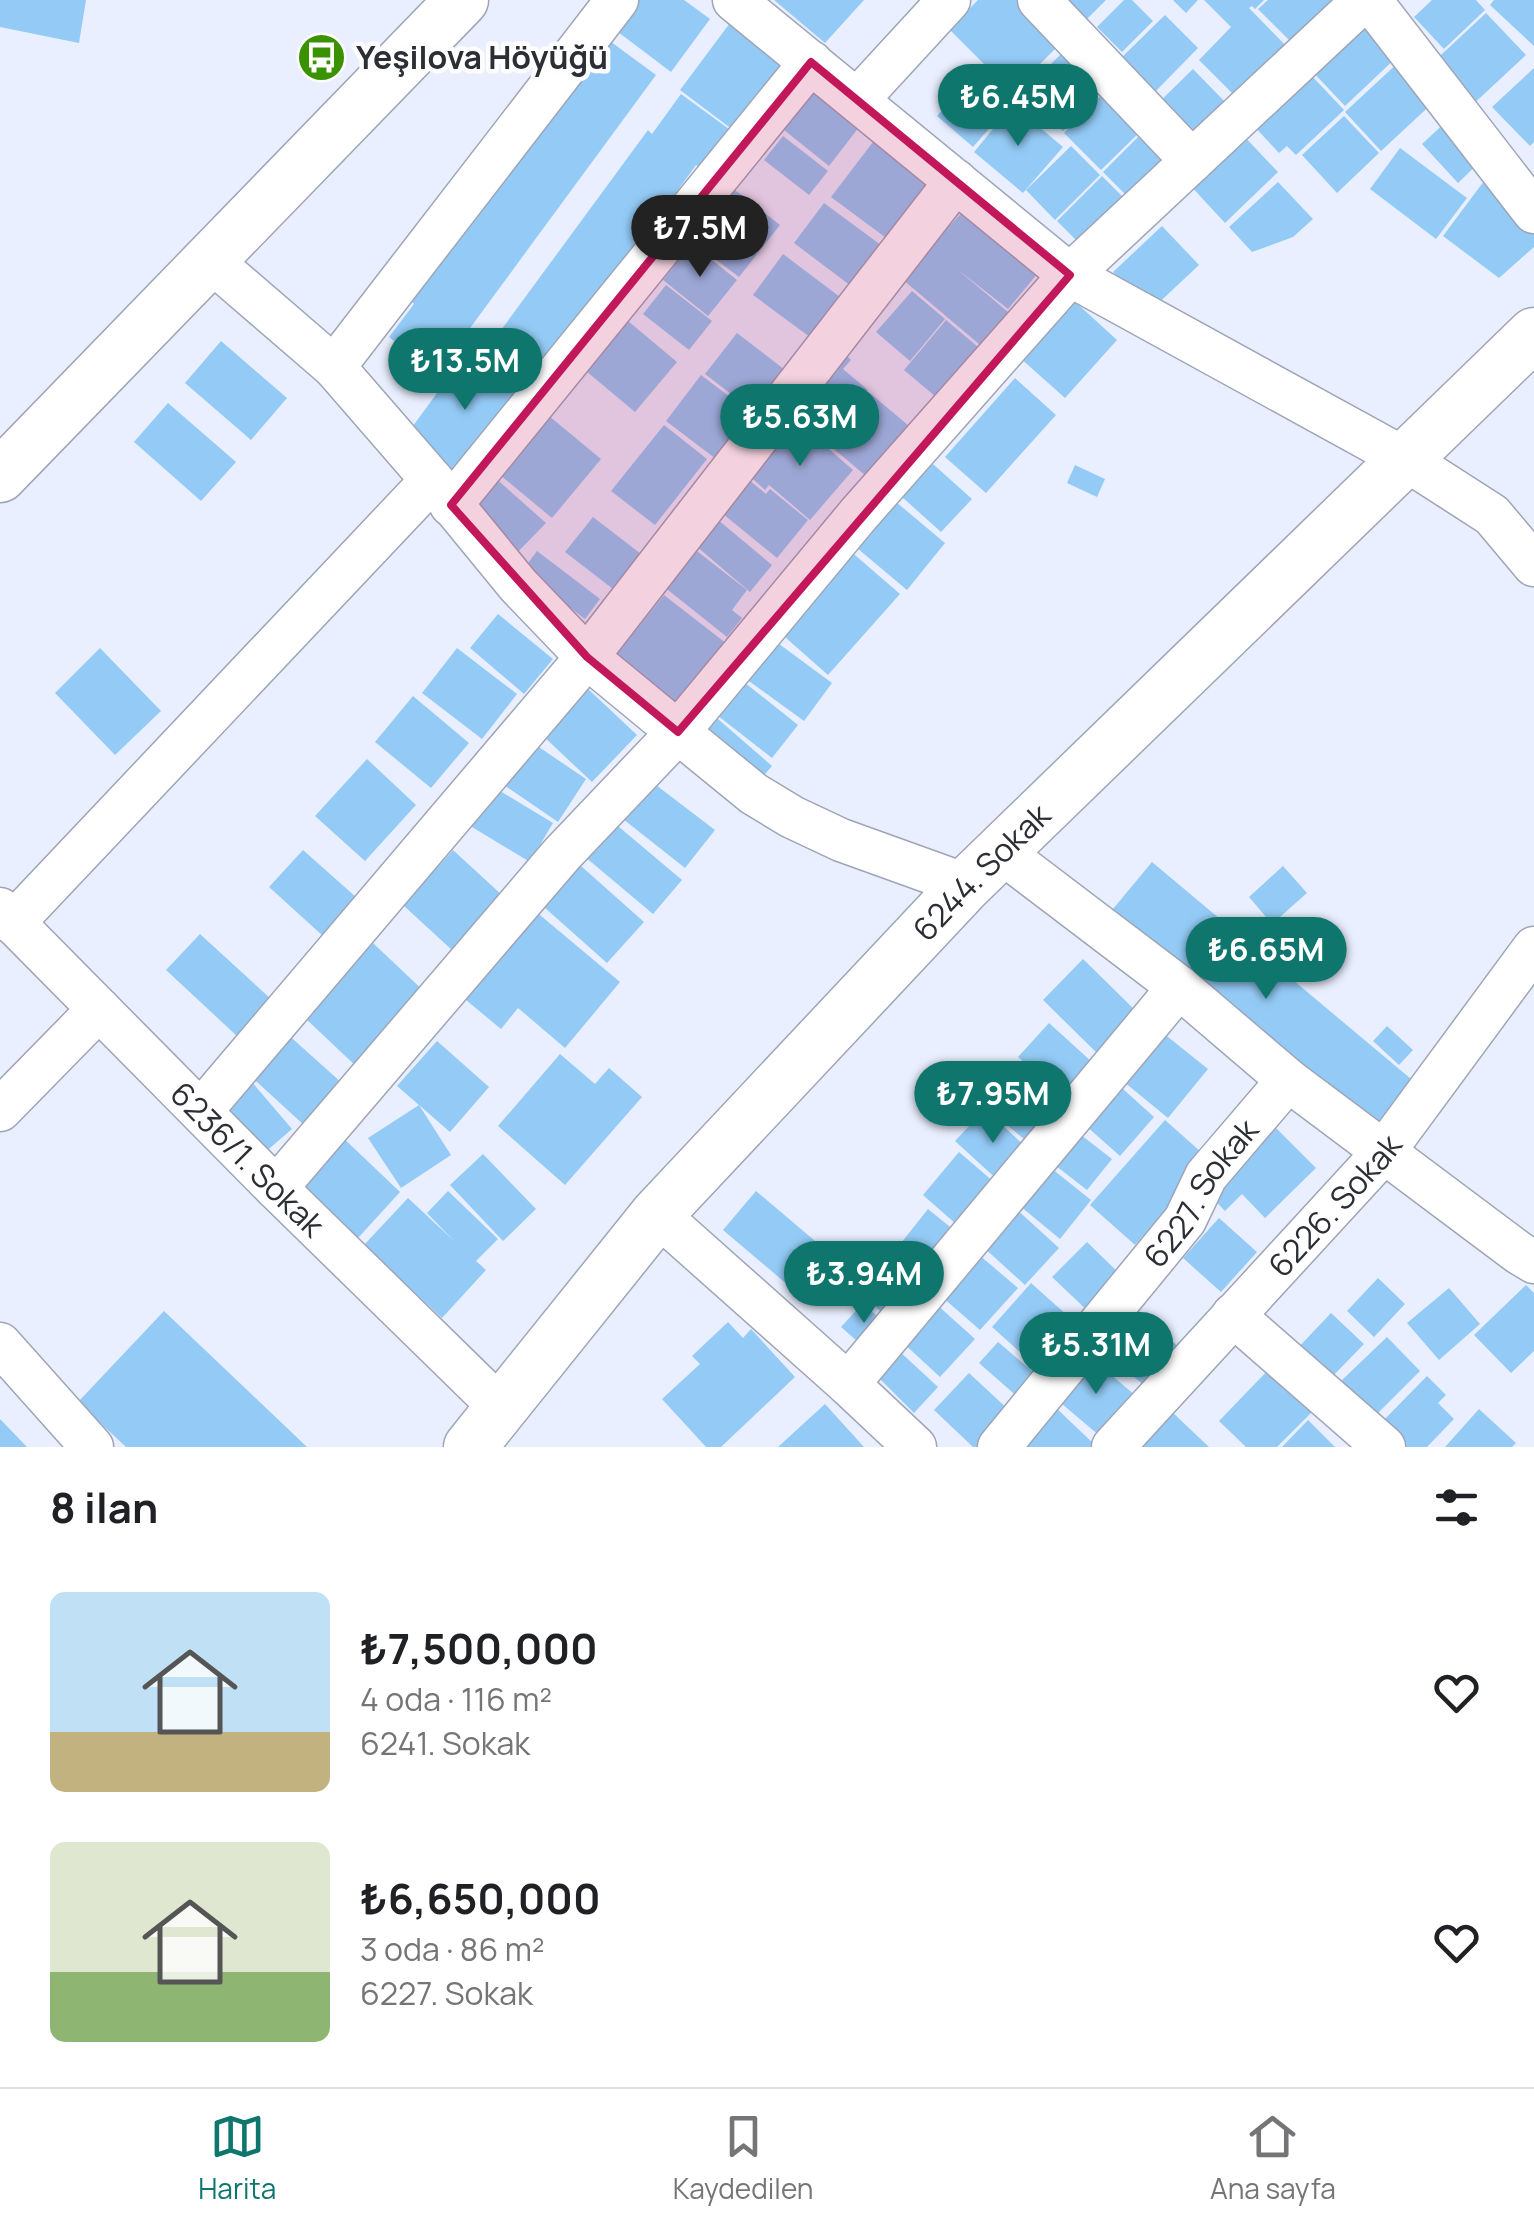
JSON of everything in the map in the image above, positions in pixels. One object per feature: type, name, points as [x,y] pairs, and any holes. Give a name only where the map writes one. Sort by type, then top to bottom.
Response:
[{"type":"street","points":[[0,476],[462,0]]},
{"type":"street","points":[[334,368],[616,0]]},
{"type":"street","points":[[734,0],[1070,274],[1405,459],[1492,515],[1534,565]]},
{"type":"street","points":[[857,100],[949,0]]},
{"type":"street","points":[[1039,0],[1192,161]]},
{"type":"street","points":[[276,1188],[562,854],[678,732],[858,515],[1070,274],[1367,0],[1534,212]]},
{"type":"street","points":[[6,916],[442,492],[810,62]]},
{"type":"street","points":[[201,1112],[587,657],[956,181]]},
{"type":"street","points":[[211,261],[334,368],[518,586],[587,657],[754,794],[840,840],[983,868],[1179,987],[1383,1154],[1534,1262]]},
{"type":"street","name":"6244. Sokak","points":[[485,1428],[657,1214],[983,868],[1534,334]]},
{"type":"street","name":"6236/1. Sokak","points":[[6,916],[276,1188],[485,1428]]},
{"type":"street","name":"6226. Sokak","points":[[1112,1447],[1383,1154],[1534,948]]},
{"type":"street","points":[[848,1384],[1179,987]]},
{"type":"street","points":[[0,1110],[99,1009]]},
{"type":"street","name":"6227. Sokak","points":[[999,1447],[1185,1220],[1206,1176],[1288,1080]]},
{"type":"street","points":[[657,1214],[913,1446]]},
{"type":"street","points":[[1233,1316],[1384,1447]]},
{"type":"street","points":[[0,1344],[92,1447]]},
{"type":"highlighted area","points":[[811,62],[1070,275],[678,732],[587,657],[451,505]]},
{"type":"building","points":[[0,0],[86,0],[79,43],[0,27]]},
{"type":"building","points":[[635,0],[684,0],[710,19],[671,72],[614,29]]},
{"type":"building","points":[[774,0],[864,0],[825,43]]},
{"type":"building","points":[[978,0],[1019,0],[1061,43],[1012,92],[949,29]]},
{"type":"building","points":[[1049,0],[1106,0],[1077,29]]},
{"type":"building","points":[[1124,0],[1132,0],[1153,21],[1122,52],[1097,27]]},
{"type":"building","points":[[1173,0],[1198,0],[1186,13]]},
{"type":"building","points":[[1204,0],[1264,0],[1255,9],[1249,8],[1289,49],[1238,99],[1199,60],[1231,27]]},
{"type":"building","points":[[1268,0],[1333,0],[1291,42],[1258,9]]},
{"type":"building","points":[[1432,0],[1476,0],[1485,10],[1444,49],[1414,17]]},
{"type":"building","points":[[1494,0],[1534,0],[1534,46],[1490,5]]},
{"type":"building","points":[[1486,13],[1526,55],[1468,109],[1428,67]]},
{"type":"building","points":[[1165,15],[1198,48],[1152,95],[1118,61]]},
{"type":"building","points":[[1363,19],[1398,56],[1345,106],[1310,69]]},
{"type":"building","points":[[730,23],[791,68],[741,136],[680,90]]},
{"type":"building","points":[[603,36],[656,75],[437,373],[389,337]]},
{"type":"building","points":[[1069,46],[1108,86],[1063,131],[1024,91]]},
{"type":"building","points":[[1401,60],[1437,99],[1381,151],[1345,112]]},
{"type":"building","points":[[1534,68],[1534,142],[1530,146],[1492,107]]},
{"type":"building","points":[[1193,69],[1229,106],[1191,144],[1154,107]]},
{"type":"building","points":[[1310,74],[1344,110],[1296,155],[1287,146],[1279,153],[1254,126]]},
{"type":"building","points":[[964,85],[1000,116],[973,147],[937,116]]},
{"type":"building","points":[[818,87],[863,122],[829,166],[784,130]]},
{"type":"building","points":[[1108,88],[1146,126],[1101,170],[1064,133]]},
{"type":"building","points":[[681,94],[733,132],[705,171],[696,165],[532,393],[482,356],[648,130],[652,134]]},
{"type":"building","points":[[1013,105],[1063,147],[1023,193],[974,152]]},
{"type":"building","points":[[1344,116],[1379,153],[1337,193],[1302,155]]},
{"type":"building","points":[[1449,119],[1485,157],[1458,183],[1422,144]]},
{"type":"building","points":[[1148,127],[1176,156],[1131,200],[1103,172]]},
{"type":"building","points":[[1241,133],[1278,172],[1225,223],[1188,183]]},
{"type":"building","points":[[783,136],[828,171],[809,195],[764,160]]},
{"type":"building","points":[[876,138],[937,183],[893,243],[831,197]]},
{"type":"building","points":[[1071,146],[1100,175],[1055,220],[1026,190]]},
{"type":"building","points":[[1400,148],[1467,198],[1436,239],[1370,189]]},
{"type":"building","points":[[1490,173],[1534,233],[1534,247],[1499,278],[1443,236]]},
{"type":"building","points":[[1102,176],[1130,204],[1086,250],[1057,221]]},
{"type":"building","points":[[1278,182],[1313,219],[1293,237],[1252,252],[1229,227]]},
{"type":"building","points":[[731,187],[780,225],[739,277],[690,240]]},
{"type":"building","points":[[824,203],[885,248],[855,289],[794,243]]},
{"type":"building","points":[[964,210],[1038,273],[1008,309],[957,269],[1014,317],[986,350],[902,279]]},
{"type":"building","points":[[1162,226],[1199,265],[1150,311],[1113,272]]},
{"type":"building","points":[[692,244],[737,280],[708,316],[663,280]]},
{"type":"building","points":[[783,254],[844,300],[814,340],[753,295]]},
{"type":"building","points":[[666,285],[712,321],[689,350],[643,314]]},
{"type":"building","points":[[912,291],[945,319],[910,361],[876,332]]},
{"type":"building","points":[[1071,298],[1117,340],[1065,398],[1019,357]]},
{"type":"building","points":[[946,320],[984,352],[942,402],[904,370]]},
{"type":"building","points":[[628,321],[677,362],[635,412],[586,371]]},
{"type":"building","points":[[737,333],[789,373],[757,414],[705,374]]},
{"type":"building","points":[[221,341],[287,398],[251,440],[185,383]]},
{"type":"building","points":[[469,349],[525,390],[460,478],[405,437]]},
{"type":"building","points":[[845,354],[851,360],[843,369],[868,390],[826,441],[794,415]]},
{"type":"building","points":[[701,375],[755,416],[720,462],[666,421]]},
{"type":"building","points":[[1015,378],[1056,415],[986,493],[945,457]]},
{"type":"building","points":[[871,394],[909,426],[866,476],[828,444]]},
{"type":"building","points":[[168,403],[236,462],[201,501],[134,442]]},
{"type":"building","points":[[549,416],[601,459],[552,518],[500,475]]},
{"type":"building","points":[[792,417],[853,470],[810,520],[769,485],[765,490],[745,472]]},
{"type":"building","points":[[664,425],[707,459],[655,525],[611,491]]},
{"type":"building","points":[[933,464],[972,499],[941,532],[902,497]]},
{"type":"building","points":[[1075,465],[1105,479],[1097,497],[1067,483]]},
{"type":"building","points":[[492,475],[546,523],[506,564],[463,508]]},
{"type":"building","points":[[744,476],[766,494],[770,489],[808,520],[777,558],[717,509]]},
{"type":"building","points":[[890,497],[945,543],[907,590],[851,543]]},
{"type":"building","points":[[593,517],[641,554],[613,589],[565,552]]},
{"type":"building","points":[[717,519],[772,565],[750,592],[695,545]]},
{"type":"building","points":[[693,548],[747,590],[732,610],[742,618],[727,637],[663,586]]},
{"type":"building","points":[[848,549],[900,594],[828,675],[777,630]]},
{"type":"building","points":[[537,551],[600,599],[585,619],[522,571]]},
{"type":"building","points":[[664,595],[727,644],[671,713],[609,664]]},
{"type":"building","points":[[498,614],[553,659],[524,694],[470,648]]},
{"type":"building","points":[[771,638],[832,683],[804,721],[742,676]]},
{"type":"building","points":[[100,648],[161,711],[115,755],[55,693]]},
{"type":"building","points":[[457,648],[517,694],[482,739],[422,693]]},
{"type":"building","points":[[739,678],[798,725],[772,758],[713,712]]},
{"type":"building","points":[[586,687],[637,735],[592,782],[541,734]]},
{"type":"building","points":[[413,696],[469,743],[431,788],[375,742]]},
{"type":"building","points":[[711,713],[772,766],[752,789],[692,735]]},
{"type":"building","points":[[527,739],[586,779],[558,822],[498,781]]},
{"type":"building","points":[[367,759],[416,805],[365,861],[315,816]]},
{"type":"building","points":[[652,782],[715,830],[685,868],[623,819]]},
{"type":"building","points":[[490,785],[553,823],[530,862],[467,824]]},
{"type":"building","points":[[606,816],[682,880],[653,914],[578,851]]},
{"type":"building","points":[[303,850],[357,898],[323,936],[269,887]]},
{"type":"building","points":[[453,850],[503,896],[453,951],[403,905]]},
{"type":"building","points":[[572,858],[644,922],[607,963],[535,899]]},
{"type":"building","points":[[1152,862],[1423,1089],[1379,1142],[1108,915]]},
{"type":"building","points":[[1283,866],[1307,893],[1272,924],[1249,897]]},
{"type":"building","points":[[528,905],[620,982],[565,1048],[518,1008],[501,1029],[466,1000],[524,930]]},
{"type":"building","points":[[200,934],[272,1000],[238,1037],[166,970]]},
{"type":"building","points":[[373,943],[428,995],[359,1069],[304,1017]]},
{"type":"building","points":[[1083,959],[1139,1014],[1099,1055],[1043,1000]]},
{"type":"building","points":[[1049,1023],[1092,1062],[1062,1096],[1018,1057]]},
{"type":"building","points":[[1387,1026],[1413,1050],[1399,1065],[1373,1041]]},
{"type":"building","points":[[1158,1029],[1208,1069],[1168,1118],[1118,1077]]},
{"type":"building","points":[[284,1031],[343,1084],[305,1126],[246,1072]]},
{"type":"building","points":[[437,1041],[489,1087],[450,1132],[397,1086]]},
{"type":"building","points":[[560,1054],[595,1084],[609,1068],[642,1097],[565,1185],[498,1126]]},
{"type":"building","points":[[1009,1066],[1054,1103],[1024,1139],[979,1102]]},
{"type":"building","points":[[1112,1079],[1154,1117],[1120,1156],[1077,1118]]},
{"type":"building","points":[[251,1081],[292,1129],[263,1154],[222,1107]]},
{"type":"building","points":[[419,1105],[451,1155],[401,1188],[368,1138]]},
{"type":"building","points":[[985,1109],[1031,1152],[1001,1183],[955,1141]]},
{"type":"building","points":[[1165,1120],[1210,1160],[1135,1245],[1090,1205]]},
{"type":"building","points":[[1269,1121],[1316,1168],[1265,1218],[1242,1194],[1225,1211],[1202,1187]]},
{"type":"building","points":[[1072,1128],[1112,1159],[1087,1190],[1047,1159]]},
{"type":"building","points":[[339,1134],[400,1192],[358,1238],[296,1182]]},
{"type":"building","points":[[959,1152],[1001,1188],[964,1231],[923,1195]]},
{"type":"building","points":[[483,1154],[536,1209],[503,1241],[450,1185]]},
{"type":"building","points":[[1046,1164],[1091,1200],[1060,1239],[1015,1202]]},
{"type":"building","points":[[448,1191],[498,1239],[476,1261],[486,1270],[442,1318],[364,1245],[408,1198],[453,1240],[427,1213]]},
{"type":"building","points":[[756,1191],[841,1263],[808,1302],[723,1230]]},
{"type":"building","points":[[1014,1207],[1059,1248],[1025,1285],[981,1245]]},
{"type":"building","points":[[928,1209],[960,1235],[922,1283],[890,1257]]},
{"type":"building","points":[[1219,1218],[1257,1252],[1221,1292],[1183,1258]]},
{"type":"building","points":[[1087,1242],[1126,1280],[1092,1315],[1052,1277]]},
{"type":"building","points":[[978,1254],[1018,1288],[980,1330],[941,1296]]},
{"type":"building","points":[[891,1273],[912,1292],[889,1319],[868,1300]]},
{"type":"building","points":[[1378,1278],[1405,1304],[1374,1337],[1347,1311]]},
{"type":"building","points":[[1031,1283],[1078,1325],[1039,1369],[992,1327]]},
{"type":"building","points":[[1526,1285],[1534,1293],[1534,1351],[1511,1373],[1474,1335]]},
{"type":"building","points":[[1449,1288],[1480,1324],[1439,1360],[1407,1323]]},
{"type":"building","points":[[934,1302],[975,1339],[940,1377],[900,1340]]},
{"type":"building","points":[[863,1303],[887,1325],[866,1349],[841,1327]]},
{"type":"building","points":[[1132,1307],[1179,1347],[1146,1387],[1099,1347]]},
{"type":"building","points":[[164,1311],[307,1447],[126,1447],[78,1402]]},
{"type":"building","points":[[1331,1313],[1364,1344],[1326,1383],[1294,1352]]},
{"type":"building","points":[[728,1322],[743,1338],[751,1329],[795,1377],[721,1447],[706,1447],[662,1399],[700,1364],[692,1356]]},
{"type":"building","points":[[1387,1337],[1420,1371],[1376,1415],[1341,1381]]},
{"type":"building","points":[[998,1342],[1039,1377],[1020,1399],[979,1363]]},
{"type":"building","points":[[898,1350],[938,1387],[914,1413],[875,1374]]},
{"type":"building","points":[[1090,1357],[1136,1396],[1101,1437],[1055,1398]]},
{"type":"building","points":[[1274,1364],[1317,1407],[1277,1447],[1246,1447],[1219,1421]]},
{"type":"building","points":[[969,1373],[1012,1413],[980,1447],[973,1447],[934,1410]]},
{"type":"building","points":[[1427,1376],[1446,1395],[1438,1403],[1454,1419],[1427,1447],[1405,1447],[1381,1423]]},
{"type":"building","points":[[825,1404],[864,1447],[778,1447]]},
{"type":"building","points":[[1053,1405],[1095,1445],[1093,1447],[1025,1447]]},
{"type":"building","points":[[1479,1409],[1516,1443],[1512,1447],[1445,1447]]},
{"type":"building","points":[[1171,1411],[1209,1447],[1138,1447]]},
{"type":"building","points":[[0,1419],[27,1447],[0,1447]]},
{"type":"building","points":[[1308,1420],[1335,1447],[1282,1447]]},
{"type":"place","name":"Yeşilova Höyüğü","points":[[321,57]]}]
